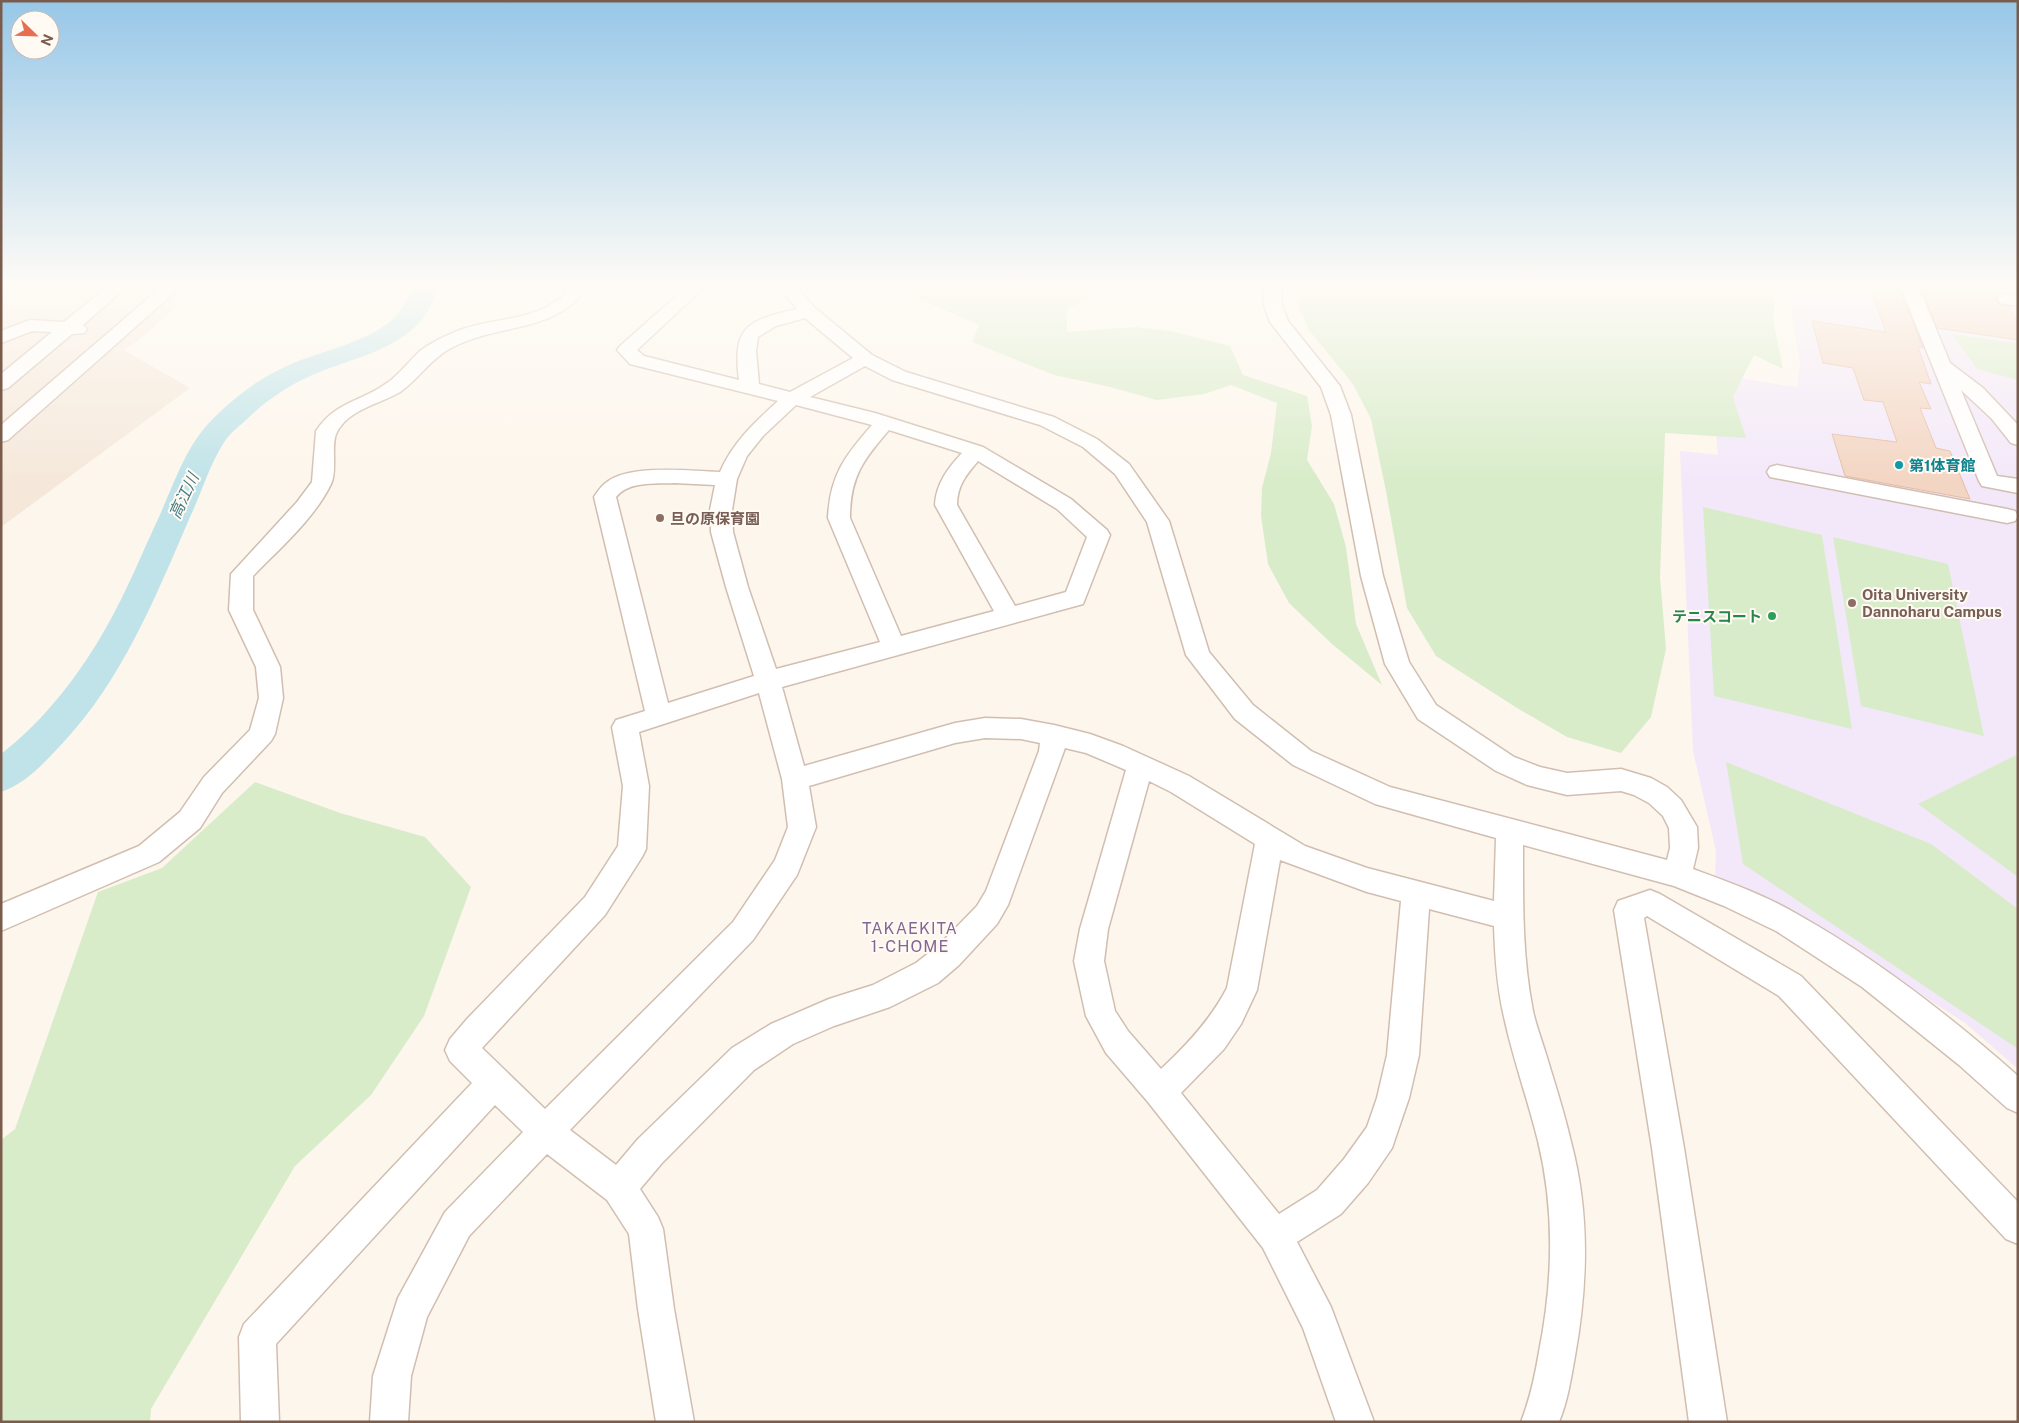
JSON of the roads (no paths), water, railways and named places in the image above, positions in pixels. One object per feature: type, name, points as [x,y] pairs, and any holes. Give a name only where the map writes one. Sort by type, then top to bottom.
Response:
[{"type":"street","points":[[1,384],[43,349]]},
{"type":"street","points":[[1,436],[100,349]]},
{"type":"street","points":[[1,918],[149,854],[190,820],[213,785],[262,734],[271,698],[268,666],[240,610],[242,574],[305,506],[322,482],[326,431],[344,412],[394,387],[427,355],[436,349]]},
{"type":"street","points":[[627,349],[637,360],[868,417],[976,450],[1064,504],[1099,535],[1075,598],[768,681],[625,726],[636,786],[632,849],[595,906],[478,1029],[461,1050],[546,1132],[618,1188],[646,1229],[656,1309],[675,1422]]},
{"type":"street","points":[[747,349],[748,380],[751,388]]},
{"type":"street","points":[[854,349],[865,359],[899,376],[1047,421],[1090,443],[1122,469],[1158,521],[1198,656],[1244,712],[1302,758],[1384,796],[1677,875],[1734,897],[1786,922],[1873,977],[1970,1054],[2018,1097]]},
{"type":"street","points":[[1301,349],[1330,386],[1341,415],[1372,576],[1397,664],[1427,712],[1505,764],[1536,777],[1567,784],[1621,780],[1642,786],[1658,795],[1672,808],[1683,827],[1684,848],[1677,875]]},
{"type":"street","points":[[1935,349],[1989,481],[2012,517]]},
{"type":"street","points":[[389,1422],[392,1376],[411,1311],[457,1224],[743,931],[787,866],[802,827],[795,779],[768,681],[737,587],[722,532],[721,510],[727,480],[738,454],[756,432],[791,399],[865,359]]},
{"type":"street","points":[[1942,366],[1976,392],[2018,439]]},
{"type":"street","points":[[884,423],[850,464],[842,483],[839,500],[839,518],[894,647]]},
{"type":"street","points":[[976,450],[951,482],[945,494],[946,505],[990,586],[1009,616]]},
{"type":"street","points":[[1777,472],[2012,517]]},
{"type":"street","points":[[659,716],[605,497],[610,489],[621,483],[635,480],[672,478],[727,480]]},
{"type":"street","points":[[1989,481],[2018,486]]},
{"type":"street","points":[[795,779],[918,743],[970,731],[985,728],[1022,728],[1098,747],[1140,765],[1180,784],[1296,855],[1336,870],[1416,894],[1508,917]]},
{"type":"street","points":[[618,1188],[650,1152],[743,1059],[782,1034],[829,1013],[879,997],[927,973],[949,955],[987,915],[998,896],[1052,751],[1054,735]]},
{"type":"street","points":[[1140,765],[1094,929],[1089,962],[1101,1016],[1117,1042],[1275,1236],[1318,1320],[1356,1422]]},
{"type":"street","points":[[1510,829],[1508,917],[1511,965],[1517,1007],[1555,1144],[1566,1204],[1568,1249],[1567,1305],[1544,1414],[1540,1422]]},
{"type":"street","points":[[1158,1091],[1174,1078],[1213,1038],[1230,1014],[1242,990],[1270,840]]},
{"type":"street","points":[[1275,1236],[1329,1202],[1356,1171],[1380,1136],[1393,1098],[1403,1055],[1416,894]]},
{"type":"street","points":[[1708,1422],[1668,1148],[1628,910],[1650,903],[1790,986],[2018,1227]]},
{"type":"street","points":[[260,1422],[257,1337],[495,1082]]},
{"type":"waterway","name":"高江川","points":[[1,776],[31,752],[61,721],[91,681],[123,630],[209,441],[239,410],[273,384],[312,365],[356,349]]},
{"type":"place","name":"第1体育館","points":[[1899,465]]},
{"type":"place","name":"旦の原保育園","points":[[660,518]]},
{"type":"place","name":"Oita University Dannoharu Campus","points":[[1852,603]]},
{"type":"place","name":"テニスコート","points":[[1772,616]]},
{"type":"district","name":"TAKAEKITA 1-CHOME","points":[[910,937]]}]
